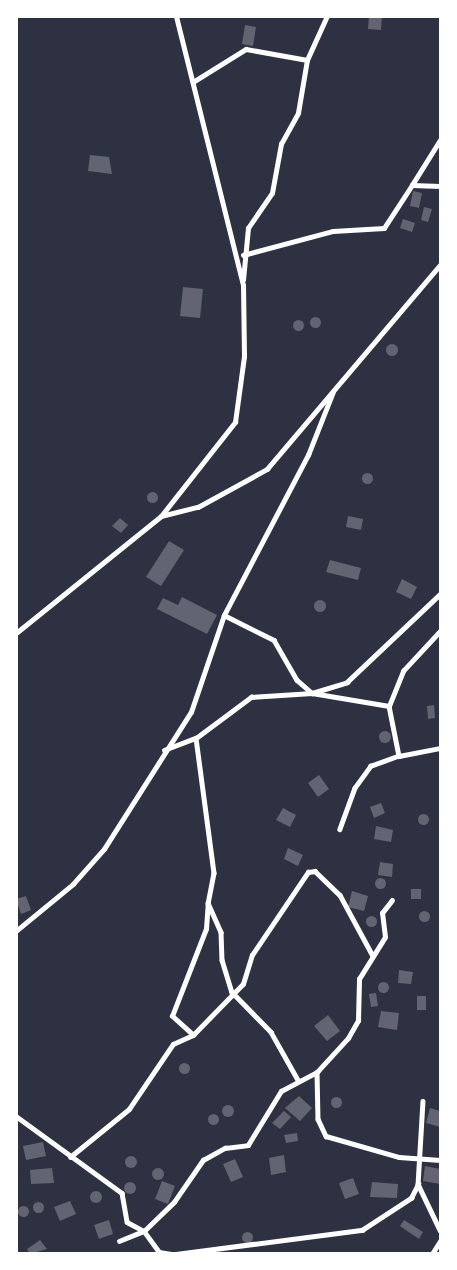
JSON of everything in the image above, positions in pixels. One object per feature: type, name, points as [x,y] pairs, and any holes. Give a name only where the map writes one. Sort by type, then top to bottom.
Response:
[{"type":"street","points":[[176,16],[243,285]]},
{"type":"street","points":[[16,632],[161,516],[235,422],[244,356],[243,255],[248,228],[272,193],[281,144],[298,113],[307,60],[327,16]]},
{"type":"street","points":[[193,82],[246,50],[307,60]]},
{"type":"street","points":[[243,255],[333,231],[384,228],[441,140]]},
{"type":"street","points":[[412,185],[441,186]]},
{"type":"street","points":[[161,516],[198,507],[267,469],[441,265]]},
{"type":"street","points":[[16,931],[73,884],[105,849],[135,806],[164,751],[191,712],[224,615],[308,455],[333,392]]},
{"type":"street","points":[[312,693],[348,682],[441,594]]},
{"type":"street","points":[[224,615],[274,640],[297,680],[312,693]]},
{"type":"street","points":[[399,756],[389,706],[404,671],[441,631]]},
{"type":"street","points":[[164,751],[196,738],[251,696],[312,693],[389,706]]},
{"type":"street","points":[[193,1035],[172,1016],[206,929],[214,873],[196,738]]},
{"type":"street","points":[[340,829],[355,788],[371,766],[399,756],[441,748]]},
{"type":"street","points":[[70,1157],[129,1109],[173,1044],[193,1035],[232,992],[243,984],[252,955],[308,872],[315,871],[340,895],[373,956]]},
{"type":"street","points":[[118,1241],[144,1231],[203,1160],[225,1148],[248,1145],[266,1111],[298,1080],[317,1072],[358,1021],[359,979],[385,937],[382,913],[392,900]]},
{"type":"street","points":[[208,903],[221,932],[222,960],[232,992],[270,1032],[298,1080]]},
{"type":"street","points":[[317,1072],[318,1119],[326,1136],[399,1157],[441,1160]]},
{"type":"street","points":[[176,1254],[362,1230],[404,1204],[418,1184],[423,1101]]},
{"type":"street","points":[[16,1116],[123,1193],[127,1222],[144,1231],[159,1252],[171,1254]]},
{"type":"street","points":[[418,1184],[441,1230]]},
{"type":"street","points":[[432,1254],[441,1241]]},
{"type":"building","points":[[369,16],[382,16],[381,30],[368,29]]},
{"type":"building","points":[[245,25],[256,27],[253,46],[242,44]]},
{"type":"building","points":[[90,155],[109,157],[112,174],[88,171]]},
{"type":"building","points":[[413,191],[422,193],[419,208],[410,206]]},
{"type":"building","points":[[424,207],[432,209],[428,222],[421,220]]},
{"type":"building","points":[[403,219],[415,223],[412,232],[400,228]]},
{"type":"building","points":[[183,287],[203,289],[200,318],[180,316]]},
{"type":"building","points":[[315,317],[319,318],[319,326],[315,327],[311,326],[310,322],[311,318]]},
{"type":"building","points":[[298,319],[304,325],[298,331],[292,325]]},
{"type":"building","points":[[394,344],[398,350],[394,356],[390,356],[386,348]]},
{"type":"building","points":[[367,473],[371,474],[371,482],[367,483],[363,482],[362,478],[363,474]]},
{"type":"building","points":[[152,492],[156,493],[156,501],[152,502],[148,501],[147,497],[148,493]]},
{"type":"building","points":[[348,516],[363,519],[361,530],[346,527]]},
{"type":"building","points":[[120,518],[128,525],[121,533],[112,526]]},
{"type":"building","points":[[169,541],[184,550],[161,586],[146,577]]},
{"type":"building","points":[[330,560],[361,568],[358,580],[326,572]]},
{"type":"building","points":[[402,579],[417,587],[411,599],[396,592]]},
{"type":"building","points":[[182,597],[217,615],[207,634],[157,609],[163,598],[178,605]]},
{"type":"building","points":[[322,600],[326,606],[322,612],[318,612],[314,604]]},
{"type":"building","points":[[434,705],[435,718],[428,719],[427,706]]},
{"type":"building","points":[[387,731],[391,737],[387,743],[383,743],[379,735]]},
{"type":"building","points":[[319,775],[329,789],[318,797],[308,783]]},
{"type":"building","points":[[381,803],[385,813],[374,818],[370,807]]},
{"type":"building","points":[[283,808],[296,815],[290,827],[276,820]]},
{"type":"building","points":[[423,814],[427,815],[427,823],[423,824],[419,823],[418,819],[419,815]]},
{"type":"building","points":[[376,826],[393,830],[391,842],[374,839]]},
{"type":"building","points":[[288,848],[303,855],[298,866],[284,859]]},
{"type":"building","points":[[380,862],[393,864],[392,877],[378,875]]},
{"type":"building","points":[[380,877],[386,883],[380,889],[374,883]]},
{"type":"building","points":[[411,889],[421,889],[421,899],[411,899]]},
{"type":"building","points":[[352,891],[368,896],[364,911],[348,907]]},
{"type":"building","points":[[26,896],[31,910],[21,914],[16,899]]},
{"type":"building","points":[[424,911],[428,912],[428,920],[424,921],[420,920],[419,916],[420,912]]},
{"type":"building","points":[[371,916],[375,917],[375,925],[371,926],[367,925],[366,921],[367,917]]},
{"type":"building","points":[[399,970],[413,972],[411,984],[398,983]]},
{"type":"building","points":[[383,981],[389,987],[383,993],[377,987]]},
{"type":"building","points":[[376,993],[378,1006],[371,1007],[369,994]]},
{"type":"building","points":[[417,996],[426,996],[426,1010],[417,1010]]},
{"type":"building","points":[[381,1011],[399,1013],[397,1030],[378,1027]]},
{"type":"building","points":[[328,1015],[340,1031],[327,1041],[314,1026]]},
{"type":"building","points":[[184,1063],[188,1064],[188,1072],[184,1073],[180,1072],[179,1068],[180,1064]]},
{"type":"building","points":[[299,1096],[312,1108],[300,1121],[285,1108]]},
{"type":"building","points":[[336,1096],[342,1102],[336,1108],[330,1102]]},
{"type":"building","points":[[230,1105],[234,1111],[230,1117],[226,1117],[222,1109]]},
{"type":"building","points":[[430,1108],[440,1111],[440,1127],[426,1123]]},
{"type":"building","points":[[284,1111],[291,1117],[280,1129],[272,1123]]},
{"type":"building","points":[[213,1114],[217,1115],[217,1123],[213,1124],[209,1123],[208,1119],[209,1115]]},
{"type":"building","points":[[297,1133],[298,1141],[286,1143],[284,1135]]},
{"type":"building","points":[[43,1142],[46,1156],[26,1160],[23,1146]]},
{"type":"building","points":[[284,1155],[286,1172],[271,1175],[269,1158]]},
{"type":"building","points":[[133,1156],[137,1162],[133,1168],[129,1168],[125,1160]]},
{"type":"building","points":[[235,1159],[243,1177],[231,1182],[223,1164]]},
{"type":"building","points":[[425,1166],[440,1169],[440,1184],[423,1181]]},
{"type":"building","points":[[52,1168],[54,1183],[31,1184],[30,1170]]},
{"type":"building","points":[[160,1168],[163,1169],[163,1179],[156,1180],[153,1179],[152,1172],[153,1169]]},
{"type":"building","points":[[353,1178],[359,1194],[345,1199],[339,1183]]},
{"type":"building","points":[[162,1181],[175,1186],[168,1204],[155,1199]]},
{"type":"building","points":[[130,1182],[136,1188],[130,1194],[124,1188]]},
{"type":"building","points":[[372,1182],[398,1184],[397,1198],[370,1197]]},
{"type":"building","points":[[96,1191],[102,1197],[96,1203],[90,1197]]},
{"type":"building","points":[[70,1201],[76,1214],[60,1221],[54,1207]]},
{"type":"building","points":[[38,1202],[42,1203],[42,1211],[38,1212],[34,1211],[33,1207],[34,1203]]},
{"type":"building","points":[[23,1205],[29,1211],[23,1217],[17,1211]]},
{"type":"building","points":[[109,1220],[113,1234],[99,1239],[94,1225]]},
{"type":"building","points":[[404,1220],[423,1232],[419,1239],[400,1226]]},
{"type":"building","points":[[247,1231],[253,1237],[247,1243],[241,1237]]},
{"type":"building","points":[[40,1240],[47,1249],[30,1254],[27,1249]]}]
